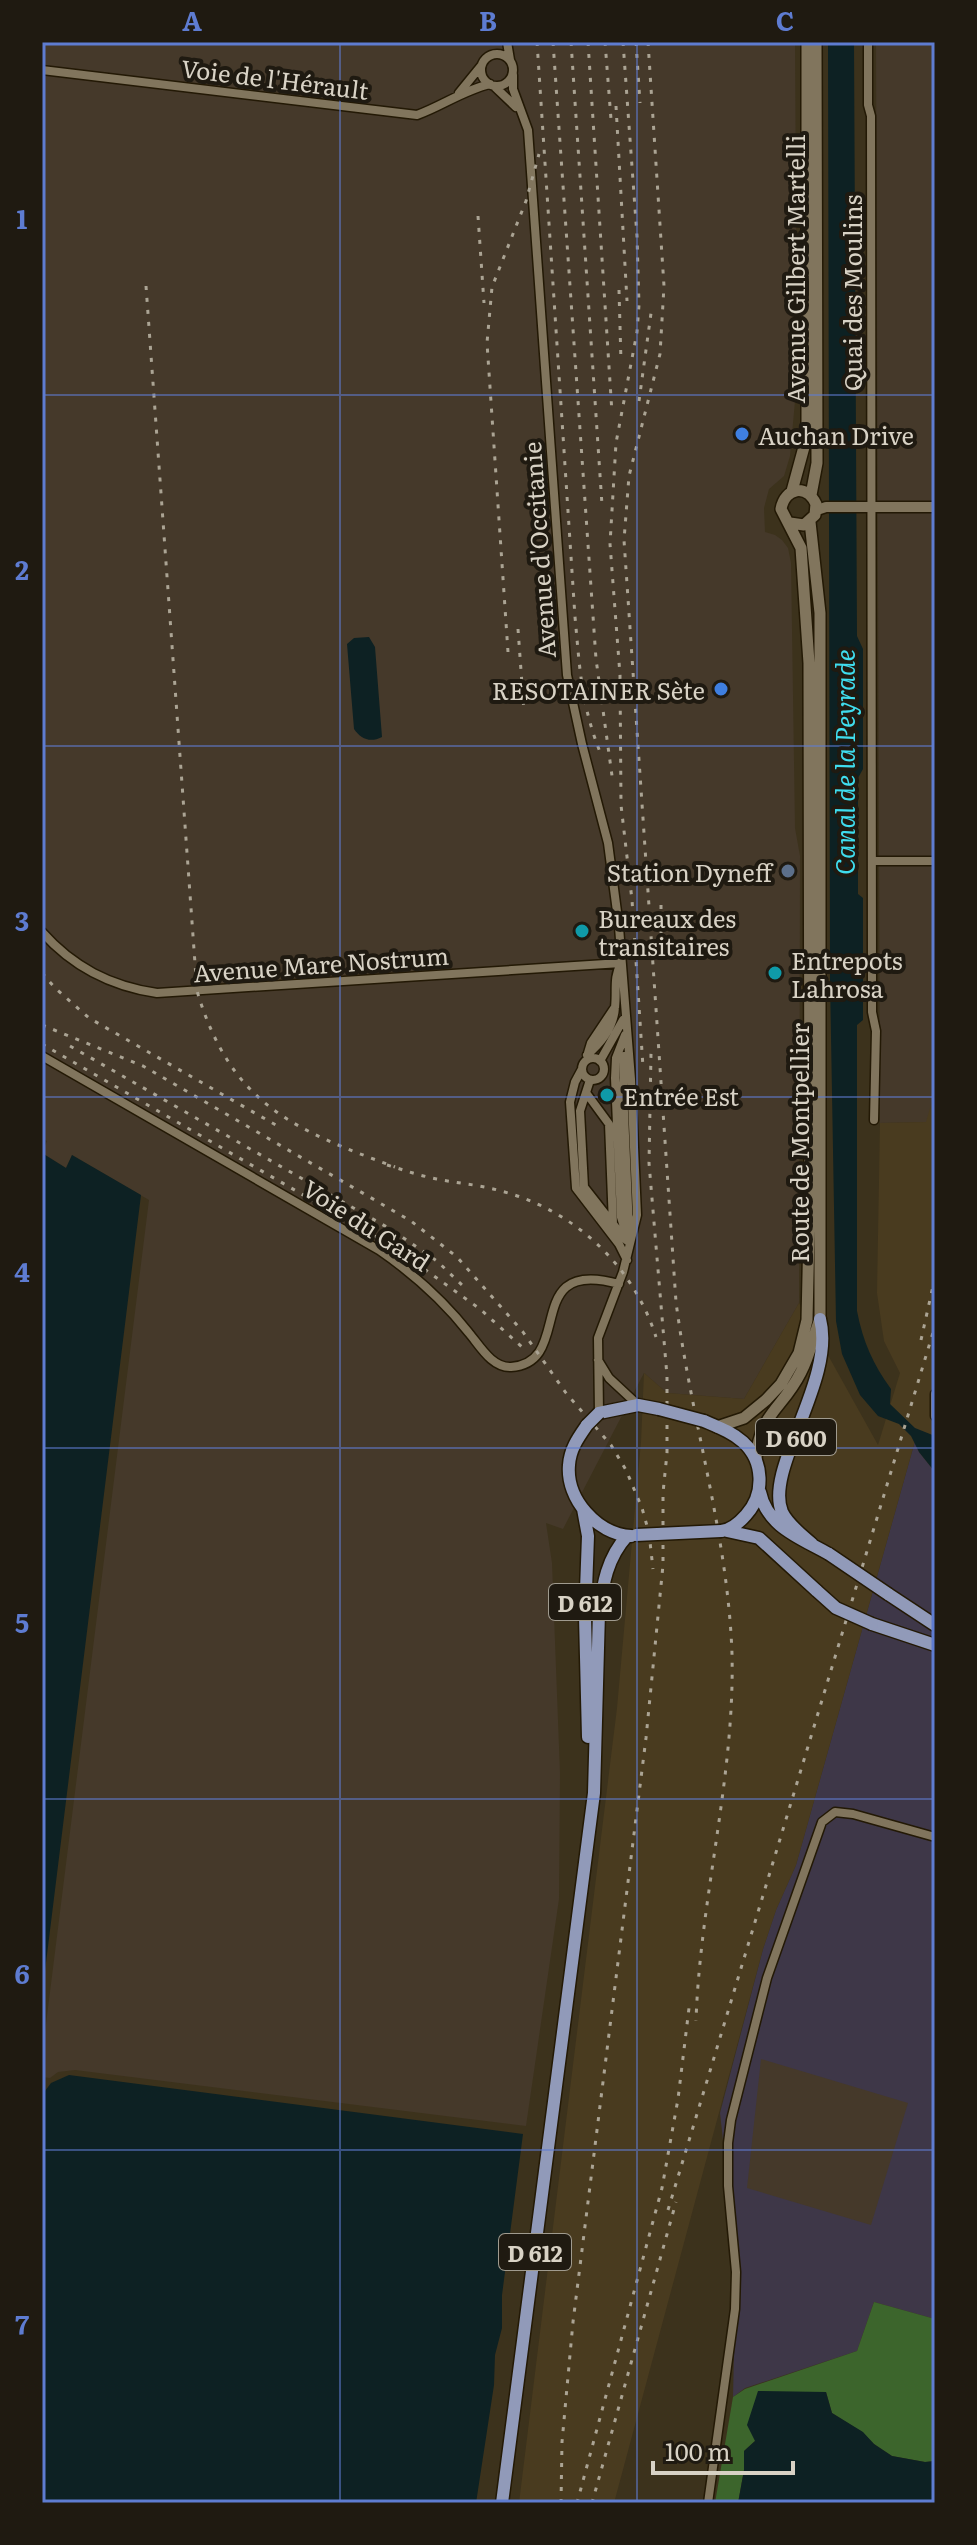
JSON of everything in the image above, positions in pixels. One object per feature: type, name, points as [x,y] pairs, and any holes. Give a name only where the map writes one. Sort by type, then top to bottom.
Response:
[{"type":"main road","name":"Avenue Gilbert Martelli","points":[[792,491],[807,436],[807,42]]},
{"type":"main road","name":"Avenue Gilbert Martelli","points":[[816,42],[817,504]]},
{"type":"main road","points":[[802,490],[817,504],[810,522],[800,525],[790,523],[781,509],[784,498],[792,491],[802,490]]},
{"type":"main road","name":"Route de Montpellier","points":[[756,1459],[758,1437],[763,1426],[800,1374],[809,1357],[820,1319],[820,613],[810,522]]},
{"type":"main road","name":"Route de Montpellier","points":[[710,1424],[744,1418],[781,1384],[799,1353],[807,1320],[810,1186],[809,663],[801,548],[790,523]]},
{"type":"main road","name":"D 600","points":[[812,1544],[782,1511],[781,1494],[785,1464],[817,1379],[823,1330],[820,1319]]},
{"type":"main road","points":[[724,1531],[752,1509],[760,1492],[756,1459],[745,1444],[710,1424],[638,1405],[599,1413],[573,1445],[569,1462],[572,1490],[593,1521],[631,1536],[724,1531],[759,1538],[836,1608],[935,1645]]},
{"type":"main road","name":"D 600","points":[[760,1492],[768,1515],[778,1525],[829,1554],[935,1625]]},
{"type":"main road","name":"D 612","points":[[583,1509],[588,1536],[585,1617],[589,1827]]},
{"type":"main road","name":"D 612","points":[[502,2503],[594,1793],[599,1612],[603,1584],[616,1548],[631,1536]]},
{"type":"street","points":[[452,99],[469,82],[498,42]]},
{"type":"street","name":"Avenue d'Occitanie","points":[[507,42],[513,89],[528,130],[567,675],[608,843],[631,1079],[637,1215],[627,1260],[598,1338],[599,1413]]},
{"type":"street","name":"Quai des Moulins","points":[[868,42],[868,105],[871,116],[866,507],[872,1012],[877,1041],[874,1120]]},
{"type":"street","points":[[489,55],[497,54],[511,61]]},
{"type":"street","points":[[481,66],[484,80],[519,111]]},
{"type":"street","name":"Voie de l'Hérault","points":[[42,70],[417,115],[475,87],[491,85]]},
{"type":"street","points":[[491,85],[501,86],[513,75]]},
{"type":"street","points":[[817,504],[935,507]]},
{"type":"street","points":[[872,861],[935,861]]},
{"type":"street","name":"Avenue Mare Nostrum","points":[[42,932],[70,959],[93,974],[117,984],[157,993],[621,963]]},
{"type":"street","points":[[621,963],[616,973],[611,1024],[585,1062],[570,1102],[576,1188],[619,1244],[627,1260]]},
{"type":"street","points":[[600,1061],[626,1014]]},
{"type":"street","name":"Avenue d'Occitanie","points":[[626,1031],[616,1058],[615,1078],[621,1217],[629,1243]]},
{"type":"street","name":"Voie du Gard","points":[[42,1056],[379,1250],[430,1289],[488,1357],[505,1366],[525,1364],[539,1353],[562,1290],[572,1281],[596,1278],[619,1284]]},
{"type":"street","points":[[600,1061],[604,1067],[603,1075],[590,1080],[584,1076],[585,1062],[600,1061]]},
{"type":"street","points":[[590,1080],[580,1111],[584,1187],[629,1243]]},
{"type":"street","points":[[587,1094],[609,1124],[613,1224]]},
{"type":"street","points":[[598,1360],[609,1378],[638,1405]]},
{"type":"street","points":[[935,1394],[935,1416]]},
{"type":"street","points":[[708,2503],[735,2309],[736,2272],[728,2186],[728,2143],[737,2092],[767,1978],[822,1822],[835,1812],[853,1814],[935,1837]]},
{"type":"shaded area","points":[[42,42],[795,42],[797,379],[790,456],[784,476],[769,489],[764,508],[765,532],[782,540],[788,548],[791,563],[795,828],[800,856],[799,1303],[744,1399],[667,1393],[644,1373],[563,1529],[546,1523],[552,1563],[560,1773],[559,1899],[526,2126],[75,2070],[58,2072],[50,2078],[42,2077],[42,2056],[149,1200],[72,1155],[66,1168],[42,1153],[47,1141],[42,1138]]},
{"type":"shaded area","points":[[876,42],[935,42],[935,1091],[927,1122],[880,1123]]},
{"type":"shaded area","points":[[935,1091],[935,1442],[915,1441],[796,1865],[763,1949],[614,2503],[519,2503],[617,1708],[641,1442],[644,1373],[667,1393],[744,1399],[799,1303],[878,1445],[900,1373],[884,1341],[877,1293],[880,1123],[926,1122]]},
{"type":"shaded area","points":[[915,1441],[919,1452],[935,1472],[935,2319],[874,2302],[857,2351],[745,2388],[733,2397],[735,2309],[728,2186],[720,2113],[763,1949],[796,1865]]},
{"type":"shaded area","points":[[761,2059],[908,2103],[871,2225],[747,2188]]},
{"type":"green space","points":[[874,2302],[935,2319],[935,2461],[892,2456],[832,2413],[826,2392],[758,2392],[755,2441],[744,2451],[738,2503],[715,2503],[733,2397],[745,2389],[857,2351]]},
{"type":"water","name":"Canal de la Peyrade","points":[[828,42],[854,42],[857,636],[863,649],[863,769],[858,778],[858,894],[863,898],[863,1020],[857,1025],[857,1311],[870,1352],[891,1389],[890,1404],[915,1428],[935,1436],[935,1472],[911,1436],[899,1424],[878,1416],[860,1395],[842,1354],[836,1321],[830,979]]},
{"type":"water","points":[[369,637],[375,647],[382,737],[374,740],[363,738],[354,729],[347,644],[354,638]]},
{"type":"water","points":[[42,1153],[66,1168],[72,1155],[141,1195],[42,1995]]},
{"type":"water","points":[[69,2075],[523,2134],[502,2295],[502,2328],[495,2355],[494,2385],[476,2503],[42,2503],[42,2095],[51,2083]]},
{"type":"water","points":[[758,2391],[826,2392],[832,2413],[863,2432],[892,2456],[935,2461],[935,2503],[738,2503],[744,2451],[755,2441],[747,2425]]},
{"type":"railway","points":[[537,42],[580,671],[602,757]]},
{"type":"railway","points":[[553,42],[596,659],[613,783]]},
{"type":"railway","points":[[571,42],[602,505]]},
{"type":"railway","points":[[588,42],[612,413]]},
{"type":"railway","points":[[605,42],[611,119]]},
{"type":"railway","points":[[623,42],[639,305],[637,332],[616,443],[610,544],[620,675],[621,805],[632,900],[643,1067]]},
{"type":"railway","points":[[636,42],[640,103]]},
{"type":"railway","points":[[648,42],[664,286],[660,354],[629,476],[624,540],[676,1302],[724,1566],[732,1654],[728,1746],[704,1929],[696,2021]]},
{"type":"railway","points":[[616,106],[627,301]]},
{"type":"railway","points":[[508,652],[487,343],[492,287],[526,201],[539,154]]},
{"type":"railway","points":[[478,216],[484,303]]},
{"type":"railway","points":[[146,286],[197,991],[211,1029],[228,1061],[247,1086],[270,1107],[325,1139],[395,1167]]},
{"type":"railway","points":[[619,290],[621,362]]},
{"type":"railway","points":[[639,401],[652,306]]},
{"type":"railway","points":[[518,629],[524,712]]},
{"type":"railway","points":[[661,903],[661,933]]},
{"type":"railway","points":[[42,973],[89,1018],[281,1128]]},
{"type":"railway","points":[[42,1025],[143,1066],[411,1221],[457,1257],[523,1332],[566,1393],[611,1445],[626,1470],[642,1508],[649,1533],[653,1569]]},
{"type":"railway","points":[[42,1044],[395,1248],[480,1309],[522,1347]]},
{"type":"railway","points":[[70,1046],[392,1230],[437,1261],[462,1285]]},
{"type":"railway","points":[[561,2503],[562,2442],[573,2322],[646,1738],[663,1565],[667,1376],[649,1163],[651,1053]]},
{"type":"railway","points":[[387,1165],[428,1177],[501,1191],[553,1212],[597,1244],[616,1264],[646,1311],[656,1337]]},
{"type":"railway","points":[[921,1340],[935,1277]]},
{"type":"railway","points":[[668,2210],[935,1326]]},
{"type":"railway","points":[[577,2503],[662,2188],[678,2099],[689,2008]]},
{"type":"railway","points":[[592,2503],[676,2202]]},
{"type":"place","name":"Auchan Drive","points":[[742,434]]},
{"type":"place","name":"RESOTAINER Sète","points":[[721,689]]},
{"type":"place","name":"Station Dyneff","points":[[788,871]]},
{"type":"place","name":"Bureaux des transitaires","points":[[582,931]]},
{"type":"place","name":"Entrepots Lahrosa","points":[[775,973]]},
{"type":"place","name":"Entrée Est","points":[[607,1095]]}]
